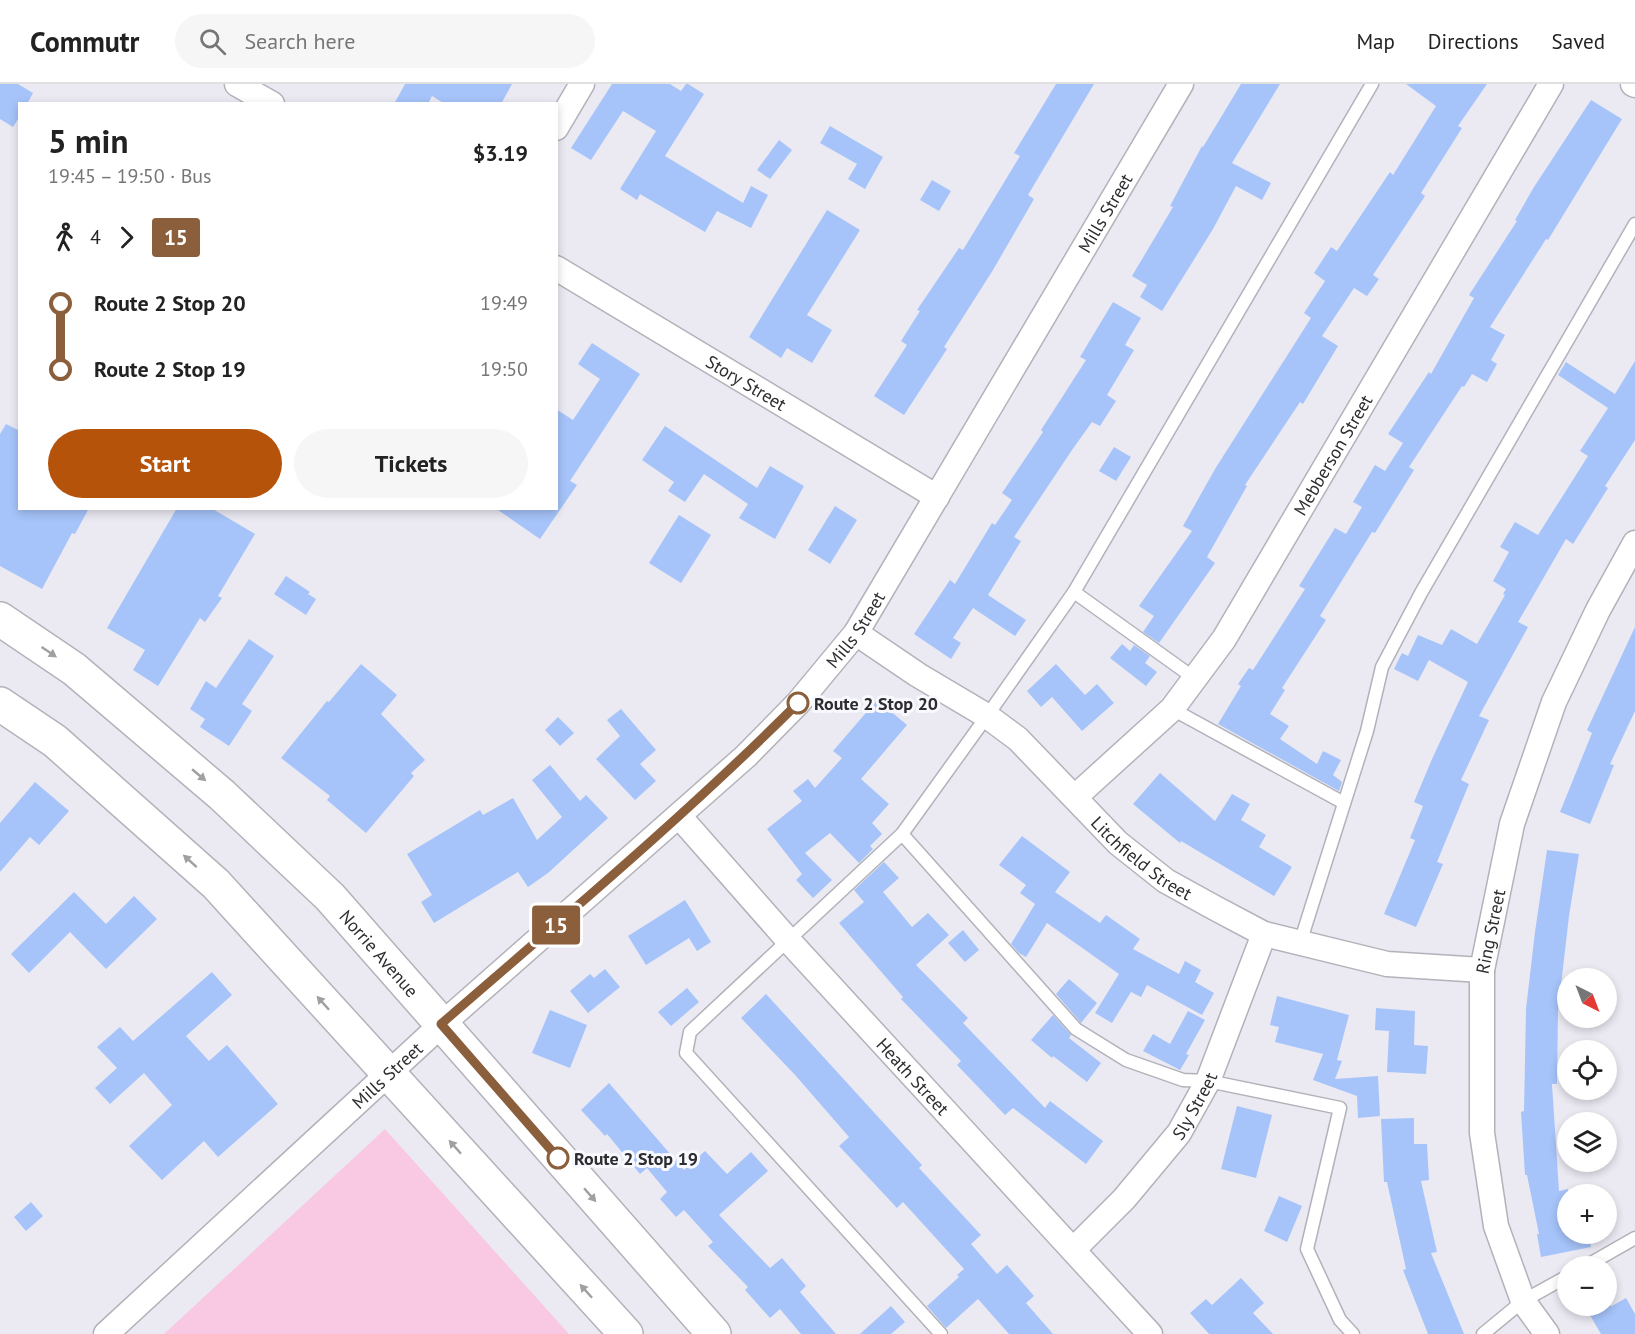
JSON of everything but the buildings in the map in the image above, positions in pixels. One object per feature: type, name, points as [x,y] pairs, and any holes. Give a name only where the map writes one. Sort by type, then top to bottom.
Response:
[{"type":"main road","name":"Norrie Avenue","points":[[0,619],[74,669],[222,795],[330,897],[714,1334]]},
{"type":"main road","points":[[0,704],[55,741],[216,884],[626,1334]]},
{"type":"street","points":[[237,84],[268,102]]},
{"type":"street","points":[[558,125],[582,84]]},
{"type":"street","name":"Mills Street","points":[[106,1334],[441,1024],[746,756],[798,703],[856,633],[1181,84]]},
{"type":"street","name":"Mebberson Street","points":[[1075,797],[1172,709],[1224,639],[1551,84]]},
{"type":"street","name":"Story Street","points":[[558,269],[936,497]]},
{"type":"street","name":"Ring Street","points":[[1547,1334],[1524,1301],[1496,1226],[1482,1133],[1482,970],[1512,824],[1554,702],[1598,610],[1635,543]]},
{"type":"street","name":"Litchfield Street","points":[[856,633],[918,675],[987,716],[1018,739],[1118,843],[1166,881],[1264,934],[1387,964],[1482,970]]},
{"type":"street","name":"Heath Street","points":[[679,816],[788,940],[1150,1334]]},
{"type":"street","name":"Sly Street","points":[[1074,1249],[1124,1198],[1179,1133],[1208,1081],[1264,934]]},
{"type":"lane","points":[[941,1334],[686,1053],[690,1032],[902,834],[987,716],[1074,592],[1372,84]]},
{"type":"lane","points":[[1300,943],[1367,731],[1382,668],[1421,593],[1635,225]]},
{"type":"lane","points":[[1074,592],[1194,678]]},
{"type":"lane","points":[[1172,709],[1344,803]]},
{"type":"lane","points":[[902,834],[1076,1029],[1126,1060],[1183,1080],[1208,1081],[1341,1108],[1307,1249],[1340,1320],[1353,1334]]},
{"type":"lane","points":[[1604,1256],[1635,1239]]},
{"type":"lane","points":[[1483,1334],[1524,1301],[1557,1282]]},
{"type":"shaded area","points":[[385,1129],[569,1334],[164,1334]]},
{"type":"bus line","name":"15","points":[[558,1158],[441,1024],[746,756],[798,703]]},
{"type":"place","name":"Route 2 Stop 20","points":[[798,703]]},
{"type":"place","name":"Route 2 Stop 19","points":[[558,1158]]}]
